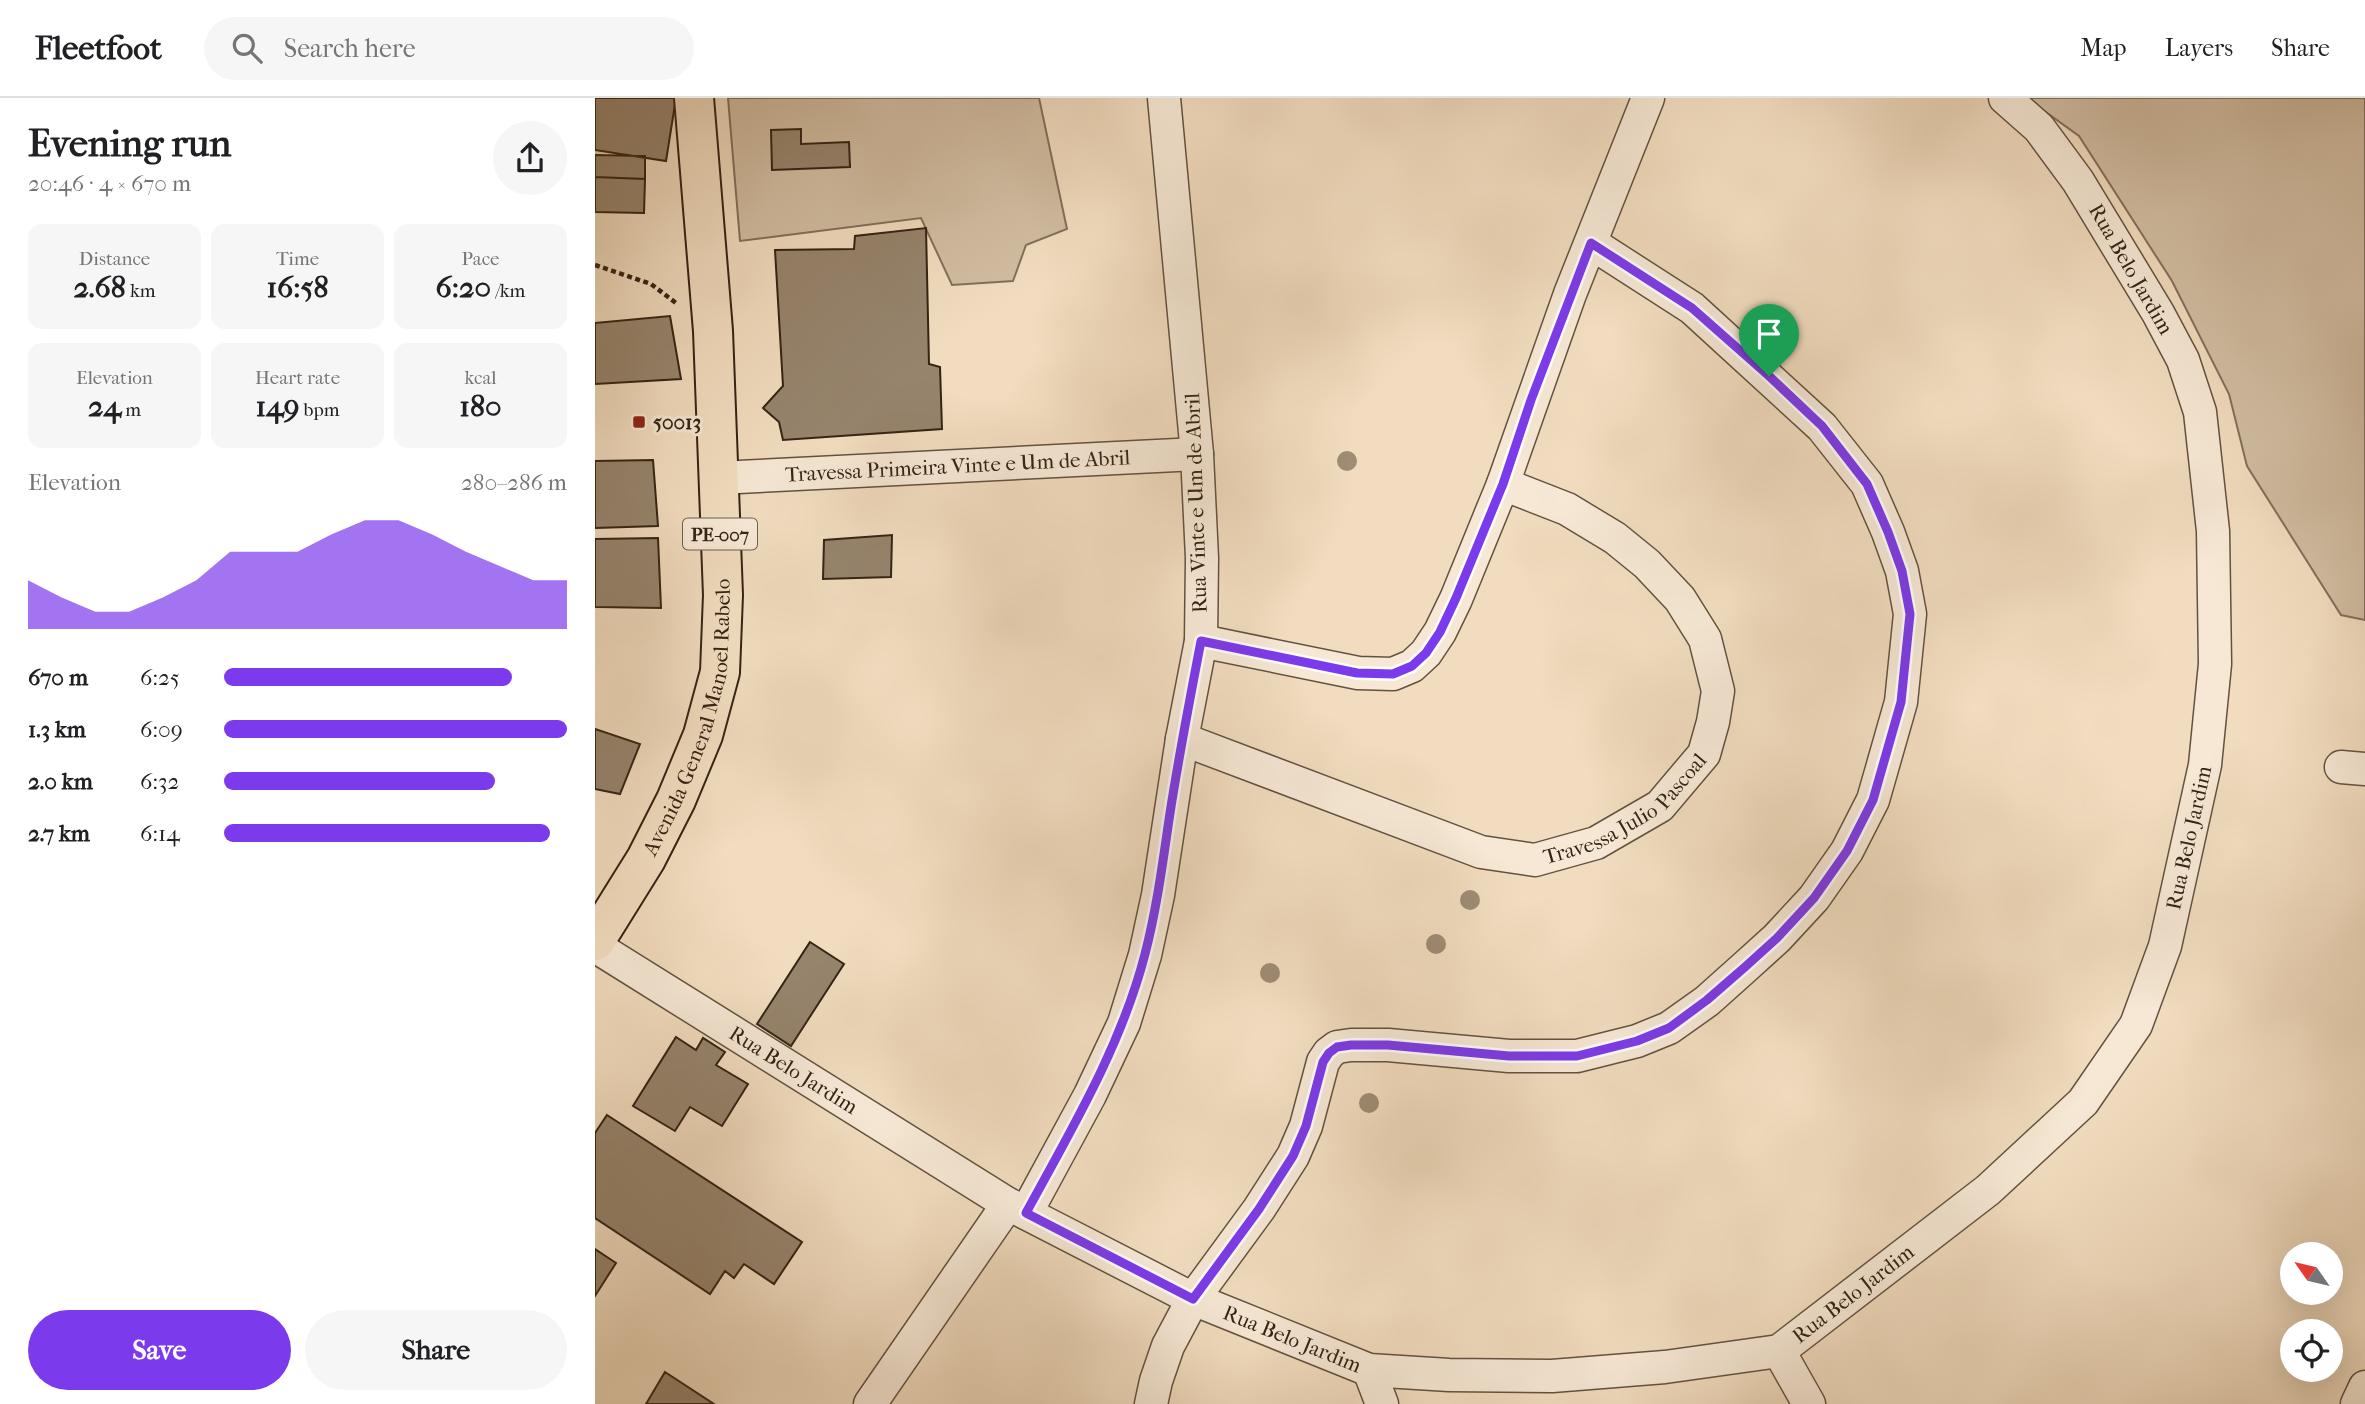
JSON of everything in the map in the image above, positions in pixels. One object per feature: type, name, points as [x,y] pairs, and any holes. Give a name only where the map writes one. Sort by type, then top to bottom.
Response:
[{"type":"main road","name":"Avenida General Manoel Rabelo","points":[[595,944],[646,859],[676,800],[703,735],[720,672],[723,595],[713,331],[694,98]]},
{"type":"street","name":"Rua Vinte e Um de Abril","points":[[870,1404],[1017,1208],[1090,1095],[1123,1023],[1145,954],[1158,895],[1182,739],[1201,641],[1202,558],[1197,454],[1164,98]]},
{"type":"street","points":[[1201,641],[1357,673],[1393,674],[1412,666],[1426,653],[1440,632],[1456,598],[1503,484],[1531,400],[1648,98]]},
{"type":"street","name":"Rua Belo Jardim","points":[[595,944],[1017,1208],[1193,1299],[1369,1370],[1449,1375],[1552,1376],[1665,1367],[1779,1352],[1989,1190],[2083,1102],[2136,1026],[2161,957],[2205,765],[2215,664],[2213,531],[2200,412],[2176,348],[2158,313],[2078,181],[2039,128],[2005,98]]},
{"type":"street","points":[[1151,1404],[1168,1346],[1193,1299],[1259,1209],[1293,1156],[1306,1126],[1323,1062],[1329,1053],[1337,1047],[1351,1045],[1388,1045],[1509,1056],[1577,1056],[1637,1041],[1669,1028],[1745,967],[1777,938],[1814,898],[1847,851],[1873,800],[1901,702],[1910,614],[1902,571],[1867,484],[1822,426],[1692,308],[1591,243]]},
{"type":"street","name":"Travessa Primeira Vinte e Um de Abril","points":[[718,478],[1197,454]]},
{"type":"street","name":"Travessa Julio Pascoal","points":[[1182,739],[1481,852],[1535,860],[1596,843],[1660,806],[1704,754],[1713,722],[1717,691],[1705,639],[1680,599],[1647,564],[1615,538],[1567,509],[1503,484]]},
{"type":"street","points":[[1779,1352],[1809,1404]]},
{"type":"street","points":[[1369,1370],[1382,1404]]},
{"type":"street","points":[[2357,1404],[2365,1387]]},
{"type":"path","points":[[595,265],[651,284],[713,331]]},
{"type":"shaded area","points":[[728,98],[1039,98],[1067,229],[1026,245],[1013,281],[952,285],[921,218],[740,241]]},
{"type":"shaded area","points":[[2026,98],[2365,98],[2365,620],[2341,615],[2247,466],[2229,394],[2172,281],[2079,136]]},
{"type":"building","points":[[595,98],[676,98],[666,161],[595,150]]},
{"type":"building","points":[[801,129],[801,144],[849,142],[850,167],[772,170],[771,130]]},
{"type":"building","points":[[595,155],[645,156],[645,179],[595,177]]},
{"type":"building","points":[[595,177],[645,179],[644,213],[595,212]]},
{"type":"building","points":[[926,228],[929,364],[940,367],[942,429],[783,440],[779,422],[763,408],[783,386],[775,250],[854,249],[855,236]]},
{"type":"building","points":[[670,316],[681,379],[595,384],[595,323]]},
{"type":"building","points":[[653,460],[658,526],[595,528],[595,461]]},
{"type":"building","points":[[892,535],[891,577],[823,579],[824,540]]},
{"type":"building","points":[[658,538],[661,608],[595,607],[595,539]]},
{"type":"building","points":[[595,729],[640,744],[620,794],[595,789]]},
{"type":"building","points":[[810,942],[844,964],[791,1046],[757,1024]]},
{"type":"building","points":[[676,1037],[696,1050],[703,1038],[725,1052],[716,1065],[748,1084],[722,1126],[690,1107],[675,1131],[633,1106]]},
{"type":"building","points":[[607,1115],[802,1242],[774,1284],[744,1264],[734,1278],[725,1271],[710,1294],[595,1218],[595,1133]]},
{"type":"building","points":[[595,1249],[616,1263],[595,1296]]},
{"type":"building","points":[[665,1372],[714,1404],[646,1404]]},
{"type":"place","name":"50013","points":[[639,422]]},
{"type":"route","points":[[1591,243],[1692,308],[1769,376],[1822,426],[1867,484],[1902,571],[1910,614],[1901,702],[1873,800],[1847,851],[1814,898],[1777,938],[1707,1000],[1669,1028],[1637,1041],[1577,1056],[1509,1056],[1388,1045],[1337,1047],[1323,1062],[1306,1126],[1293,1156],[1259,1209],[1193,1299],[1026,1213],[1090,1095],[1123,1023],[1145,954],[1158,895],[1182,739],[1201,641],[1357,673],[1393,674],[1412,666],[1426,653],[1440,632],[1456,598],[1503,484],[1531,400],[1591,243]]}]
